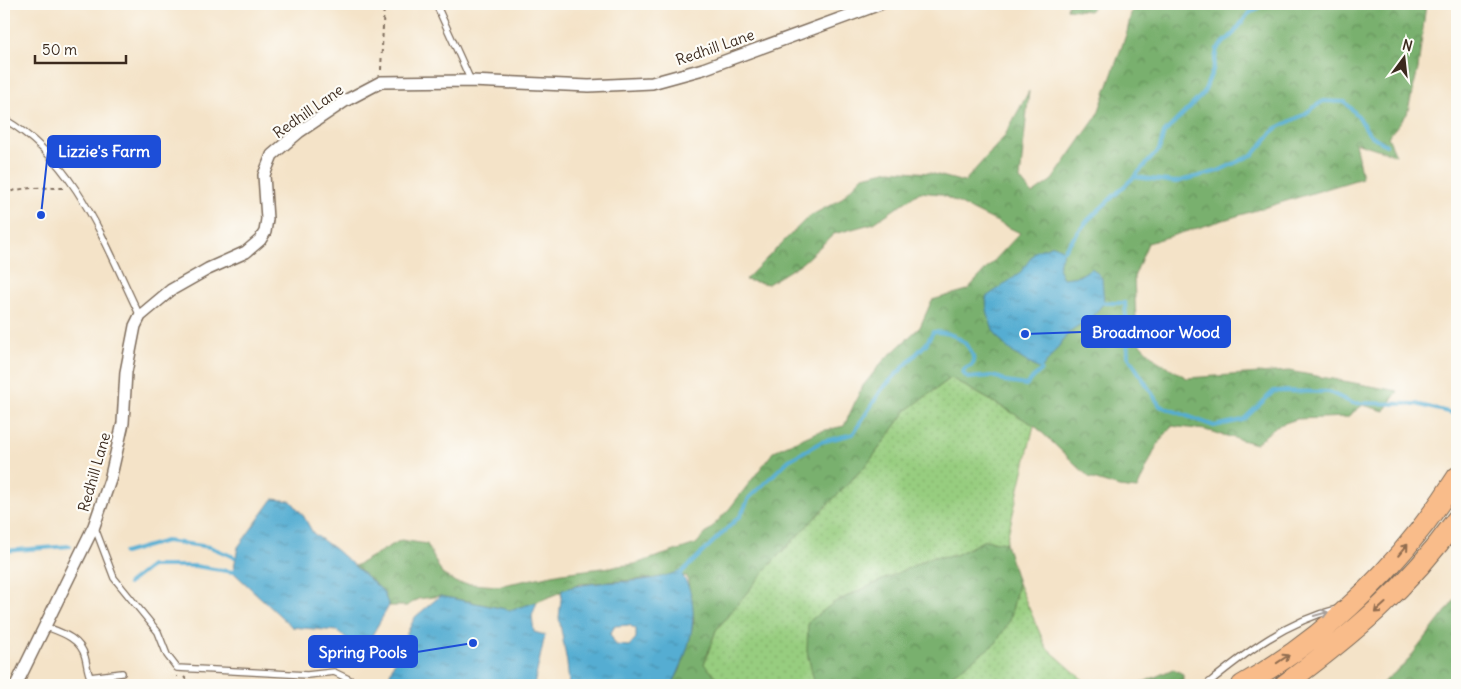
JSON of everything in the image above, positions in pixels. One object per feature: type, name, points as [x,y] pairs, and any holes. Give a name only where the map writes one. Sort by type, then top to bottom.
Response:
[{"type":"highway","points":[[1242,685],[1295,651],[1350,606],[1386,570],[1435,512],[1457,477]]},
{"type":"highway","points":[[1284,685],[1345,640],[1395,594],[1437,546],[1457,519]]},
{"type":"street","name":"Redhill Lane","points":[[16,685],[94,526],[110,480],[123,423],[126,372],[135,326],[140,316],[171,290],[208,269],[246,252],[260,240],[265,232],[267,219],[264,175],[272,155],[299,132],[345,101],[381,82],[471,81],[588,86],[652,83],[702,69],[880,4]]},
{"type":"lane","points":[[436,4],[471,81]]},
{"type":"lane","points":[[4,119],[43,148],[75,188],[92,214],[140,316]]},
{"type":"lane","points":[[94,526],[114,578],[158,632],[177,668],[307,675],[334,672],[361,685]]},
{"type":"lane","points":[[1206,685],[1255,648],[1293,624],[1315,615],[1350,606]]},
{"type":"lane","points":[[44,626],[66,634],[76,641],[85,655],[90,677],[122,673]]},
{"type":"path","points":[[381,82],[384,4]]},
{"type":"path","points":[[4,194],[11,191],[34,188],[75,188]]},
{"type":"green space","points":[[1068,4],[1097,4],[1089,11],[1067,9]]},
{"type":"green space","points":[[1133,4],[1426,4],[1418,69],[1407,114],[1388,137],[1396,155],[1355,142],[1362,178],[1148,243],[1134,277],[1137,341],[1156,360],[1187,378],[1289,371],[1398,391],[1384,411],[1363,405],[1347,417],[1297,419],[1276,426],[1256,444],[1205,430],[1172,426],[1157,445],[1137,489],[1119,487],[1090,478],[1034,425],[951,378],[907,410],[869,462],[773,561],[716,630],[704,664],[716,677],[719,685],[672,685],[680,670],[694,621],[687,576],[580,584],[537,602],[510,610],[440,596],[418,599],[407,606],[389,606],[383,591],[355,566],[401,540],[427,544],[442,574],[457,583],[498,586],[562,573],[635,564],[696,544],[730,508],[774,451],[817,432],[844,426],[862,387],[883,361],[920,327],[932,300],[967,290],[1020,233],[940,194],[920,192],[874,223],[834,234],[802,263],[768,284],[745,280],[808,217],[840,200],[863,176],[890,170],[930,173],[964,182],[1004,137],[1029,91],[1020,179],[1032,194],[1052,180],[1097,116],[1127,32]]},
{"type":"green space","points":[[951,378],[1034,425],[1006,543],[985,540],[954,556],[932,557],[835,602],[807,651],[815,685],[719,685],[716,677],[704,664],[716,630],[773,561],[869,462],[907,410]]},
{"type":"green space","points":[[985,540],[1006,543],[1018,583],[1010,620],[996,643],[938,685],[815,685],[807,651],[808,622],[835,602],[932,557],[954,556]]},
{"type":"green space","points":[[1018,583],[1046,647],[1089,685],[938,685],[1010,620]]},
{"type":"green space","points":[[1457,597],[1457,685],[1380,685],[1405,664]]},
{"type":"green space","points":[[1173,669],[1183,674],[1183,683],[1180,685],[1137,685]]},
{"type":"water","points":[[1054,245],[1064,250],[1058,268],[1063,278],[1079,276],[1092,268],[1102,278],[1104,303],[1092,317],[1070,331],[1041,370],[1009,350],[995,333],[987,311],[986,297],[1019,274],[1036,251]]},
{"type":"water","points":[[273,499],[291,501],[303,515],[313,533],[335,549],[383,591],[389,606],[371,637],[357,646],[337,631],[292,627],[233,572],[238,547]]},
{"type":"water","points":[[679,571],[687,583],[692,597],[693,612],[689,643],[672,685],[569,685],[559,618],[562,590],[576,586],[636,581],[665,576]],"holes":[[[629,625],[636,629],[636,638],[629,646],[616,645],[610,634],[615,626]]]},
{"type":"water","points":[[440,596],[510,610],[537,602],[532,616],[534,632],[545,635],[534,685],[386,685],[398,651],[415,617]]},
{"type":"waterway","points":[[1064,250],[1088,220],[1134,177],[1159,150],[1164,133],[1203,94],[1213,70],[1217,49],[1234,33],[1248,14],[1264,4]]},
{"type":"waterway","points":[[1134,177],[1176,182],[1218,171],[1254,154],[1275,129],[1303,115],[1323,101],[1345,102],[1359,117],[1369,134],[1386,145]]},
{"type":"waterway","points":[[1104,303],[1125,303],[1128,356],[1160,406],[1214,426],[1243,420],[1274,391],[1329,392],[1352,403],[1416,404],[1456,414]]},
{"type":"waterway","points":[[681,573],[741,515],[749,498],[789,460],[821,442],[853,434],[882,389],[926,344],[933,332],[947,333],[965,343],[974,362],[971,366],[964,369],[963,373],[968,378],[991,376],[1006,382],[1026,385],[1041,370]]},
{"type":"waterway","points":[[124,553],[166,541],[210,547],[234,557]]},
{"type":"waterway","points":[[4,551],[70,546]]},
{"type":"waterway","points":[[128,584],[151,566],[195,566],[233,572]]},
{"type":"place","name":"Lizzie's Farm","points":[[41,215]]},
{"type":"place","name":"Broadmoor Wood","points":[[1025,334]]},
{"type":"place","name":"Spring Pools","points":[[473,643]]}]
